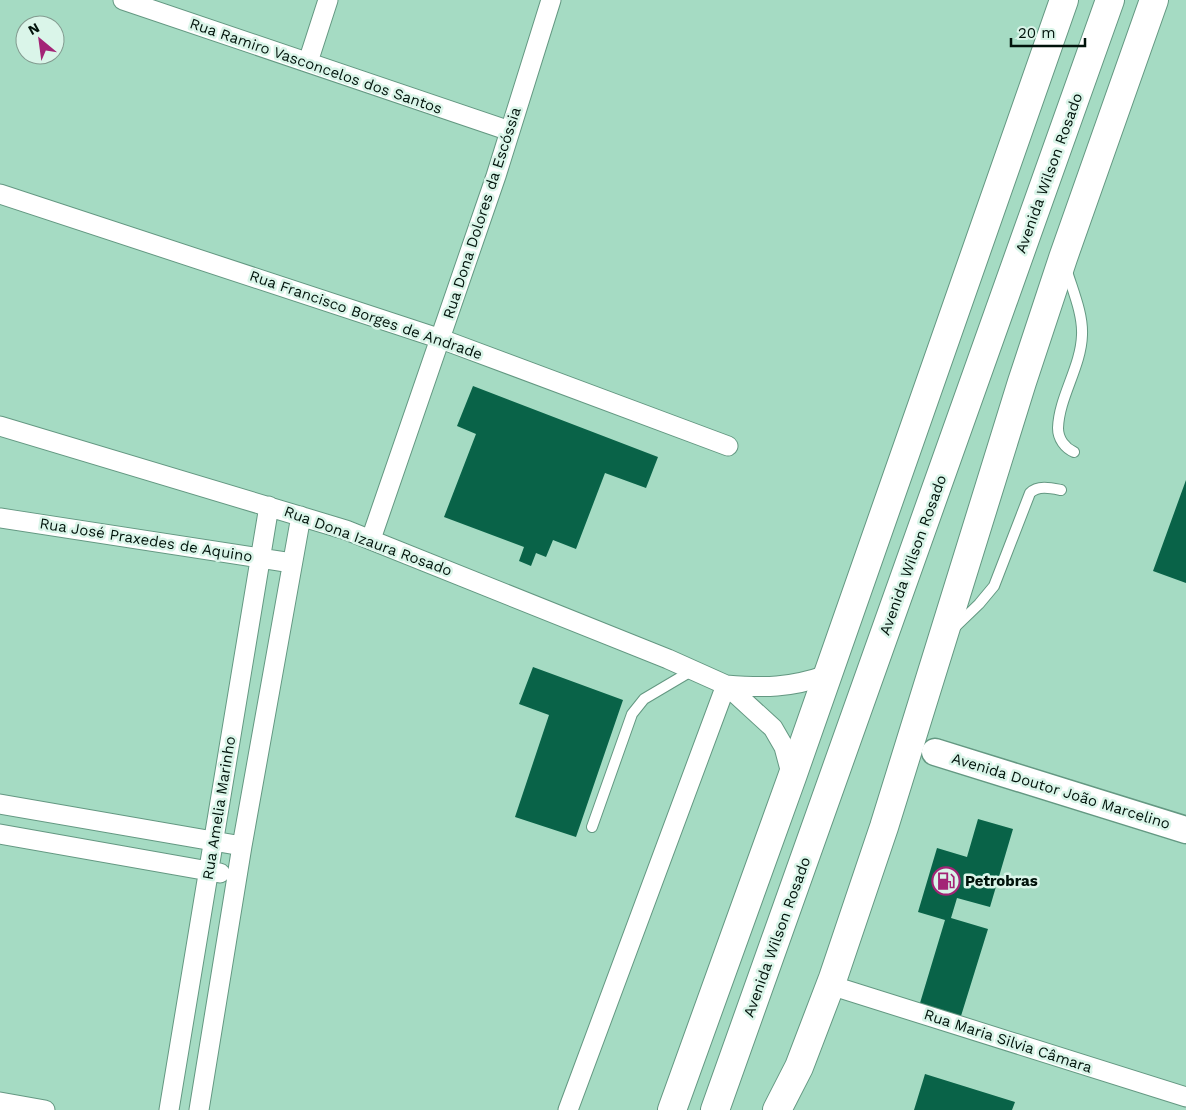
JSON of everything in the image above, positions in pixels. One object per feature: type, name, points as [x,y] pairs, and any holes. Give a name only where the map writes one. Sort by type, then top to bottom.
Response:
[{"type":"highway","points":[[672,1110],[792,777],[1064,0]]},
{"type":"highway","name":"Avenida Wilson Rosado","points":[[715,1110],[1110,0]]},
{"type":"highway","points":[[777,1110],[799,1066],[830,985],[896,788],[1022,382],[1063,258],[1154,0]]},
{"type":"street","name":"Rua Ramiro Vasconcelos dos Santos","points":[[123,0],[510,132]]},
{"type":"street","points":[[308,62],[328,0]]},
{"type":"street","name":"Rua Dona Dolores da Escóssia","points":[[371,539],[441,339],[510,132],[551,0]]},
{"type":"street","name":"Rua Francisco Borges de Andrade","points":[[0,194],[441,339],[728,446]]},
{"type":"street","name":"Rua Dona Izaura Rosado","points":[[0,426],[269,506],[371,539],[693,670],[726,685],[773,728],[784,747],[792,777]]},
{"type":"street","name":"Rua Amelia Marinho","points":[[170,1110],[269,506]]},
{"type":"street","name":"Rua Amelia Marinho","points":[[199,1110],[242,846],[301,516]]},
{"type":"street","name":"Rua José Praxedes de Aquino","points":[[0,518],[292,563]]},
{"type":"street","name":"Rua Dona Izaura Rosado","points":[[726,685],[769,687],[794,685],[827,675]]},
{"type":"street","points":[[568,1110],[726,685]]},
{"type":"street","points":[[896,788],[910,765],[918,757],[935,752],[927,738],[921,709]]},
{"type":"street","name":"Avenida Doutor João Marcelino","points":[[935,752],[1186,830]]},
{"type":"street","points":[[0,804],[242,846]]},
{"type":"street","points":[[0,834],[237,876]]},
{"type":"street","name":"Rua Maria Silvia Câmara","points":[[830,985],[1186,1097]]},
{"type":"street","points":[[0,1102],[45,1110]]},
{"type":"lane","points":[[1063,258],[1078,309],[1082,336],[1079,355],[1063,402],[1058,429],[1062,443],[1067,449],[1074,452]]},
{"type":"lane","points":[[943,637],[963,620],[994,586],[1030,493],[1040,488],[1061,490]]},
{"type":"lane","points":[[592,827],[632,714],[644,699],[693,670]]},
{"type":"building","points":[[473,386],[658,457],[646,488],[605,473],[576,549],[553,540],[546,557],[536,553],[531,566],[519,561],[524,547],[444,517],[476,434],[457,426]]},
{"type":"building","points":[[1186,480],[1186,583],[1153,571]]},
{"type":"building","points":[[533,667],[623,700],[576,837],[515,817],[549,715],[519,704]]},
{"type":"building","points":[[978,819],[1013,829],[990,907],[957,898],[951,918],[988,929],[961,1016],[920,1003],[945,920],[918,912],[937,848],[967,857]]},
{"type":"building","points":[[925,1074],[1015,1102],[1012,1110],[914,1110]]},
{"type":"place","name":"Petrobras","points":[[946,881]]}]
